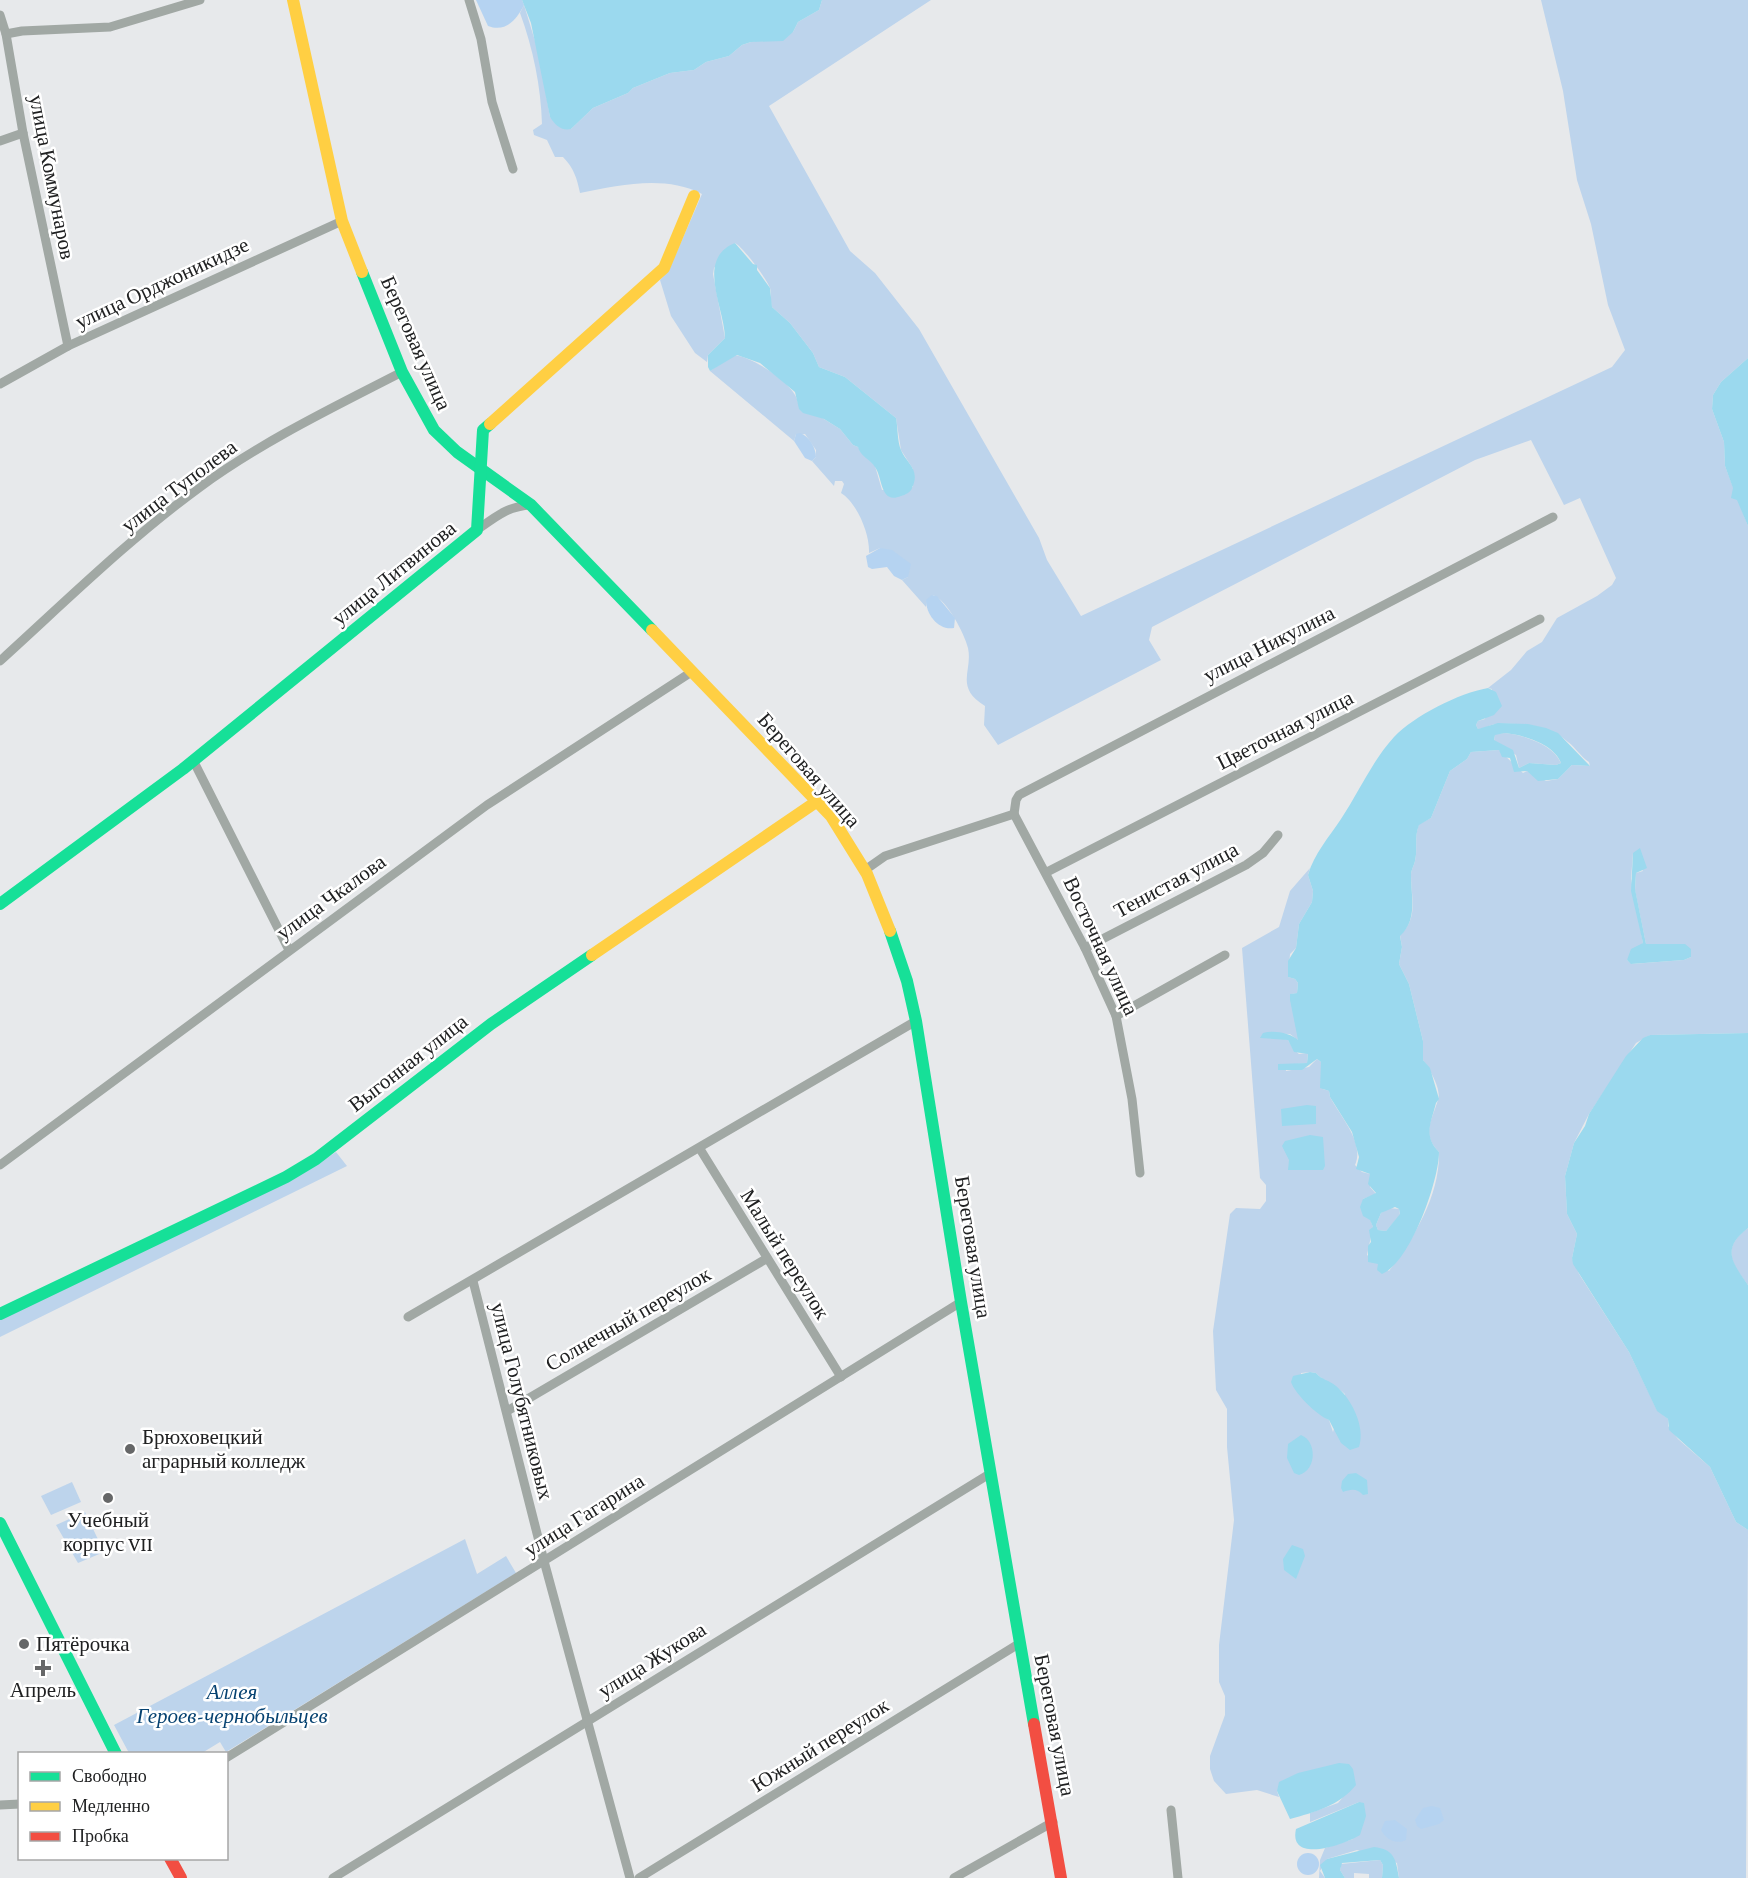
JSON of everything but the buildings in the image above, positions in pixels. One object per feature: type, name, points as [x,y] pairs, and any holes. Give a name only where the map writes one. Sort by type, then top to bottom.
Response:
[{"type":"street","points":[[6,34],[32,30],[110,27],[200,0]]},
{"type":"street","name":"Береговая улица","points":[[293,0],[342,221],[402,372],[434,430],[457,452],[480,466],[531,505],[693,671],[836,823],[865,870],[892,932],[916,1021],[961,1302],[1061,1878]]},
{"type":"street","points":[[469,0],[481,39],[492,102],[513,169]]},
{"type":"street","name":"улица Коммунаров","points":[[0,15],[6,34],[23,133],[68,346]]},
{"type":"street","points":[[0,141],[23,133]]},
{"type":"street","name":"улица Литвинова","points":[[0,904],[96,836],[194,762],[477,530],[481,435],[486,426],[664,268],[694,196]]},
{"type":"street","name":"улица Орджоникидзе","points":[[0,384],[68,346],[342,221]]},
{"type":"street","name":"улица Туполева","points":[[0,661],[145,531],[201,486],[265,444],[402,372]]},
{"type":"street","points":[[477,530],[501,512],[520,505],[531,505]]},
{"type":"street","name":"улица Никулина","points":[[1014,814],[1016,800],[1020,795],[1554,517]]},
{"type":"street","name":"Цветочная улица","points":[[1047,872],[1540,619]]},
{"type":"street","name":"улица Чкалова","points":[[0,1165],[487,805],[693,671]]},
{"type":"street","points":[[194,762],[289,950]]},
{"type":"street","name":"Выгонная улица","points":[[0,1314],[286,1177],[306,1165],[491,1024],[816,802]]},
{"type":"street","points":[[865,870],[885,856],[1014,814]]},
{"type":"street","name":"Восточная улица","points":[[1014,814],[1047,872],[1116,1016],[1132,1099],[1140,1173]]},
{"type":"street","name":"Тенистая улица","points":[[1085,948],[1246,865],[1263,853],[1278,835]]},
{"type":"street","points":[[1116,1016],[1225,955]]},
{"type":"street","name":"улица Голубятниковых","points":[[408,1317],[700,1149],[916,1021]]},
{"type":"street","name":"Малый переулок","points":[[700,1149],[841,1377]]},
{"type":"street","name":"Солнечный переулок","points":[[507,1411],[766,1259]]},
{"type":"street","name":"улица Голубятниковых","points":[[473,1281],[544,1561],[630,1878]]},
{"type":"street","name":"улица Гагарина","points":[[228,1757],[961,1302]]},
{"type":"street","name":"улица Жукова","points":[[333,1878],[991,1473]]},
{"type":"street","points":[[0,1523],[115,1752]]},
{"type":"street","name":"Южный переулок","points":[[639,1878],[1020,1643]]},
{"type":"street","points":[[0,1805],[18,1804]]},
{"type":"street","points":[[1171,1810],[1178,1878]]},
{"type":"street","points":[[954,1878],[1053,1822]]},
{"type":"street","points":[[172,1860],[181,1878]]},
{"type":"green space","points":[[822,0],[931,0],[769,106],[850,251],[875,273],[919,329],[1039,538],[1047,560],[1081,616],[1612,367],[1625,350],[1608,305],[1591,224],[1577,180],[1563,91],[1541,0],[1748,0],[1748,358],[1721,382],[1713,395],[1712,409],[1724,442],[1725,466],[1748,526],[1748,1033],[1650,1035],[1636,1043],[1589,1114],[1574,1143],[1565,1176],[1567,1214],[1577,1234],[1572,1258],[1579,1274],[1629,1352],[1657,1410],[1668,1419],[1668,1426],[1678,1439],[1710,1467],[1736,1522],[1748,1530],[1746,1878],[1399,1878],[1397,1863],[1357,1850],[1327,1859],[1320,1871],[1325,1878],[1319,1878],[1320,1860],[1325,1848],[1353,1839],[1359,1802],[1310,1822],[1310,1813],[1338,1803],[1344,1796],[1277,1791],[1279,1797],[1257,1790],[1226,1794],[1214,1781],[1210,1769],[1210,1756],[1225,1715],[1225,1696],[1219,1682],[1219,1645],[1234,1520],[1227,1447],[1227,1409],[1216,1390],[1213,1331],[1230,1214],[1236,1208],[1260,1209],[1266,1201],[1266,1185],[1260,1178],[1242,948],[1279,927],[1290,891],[1310,868],[1308,875],[1313,891],[1312,902],[1299,924],[1296,948],[1290,954],[1288,977],[1295,979],[1298,983],[1297,993],[1291,994],[1299,1041],[1290,1034],[1264,1033],[1288,1040],[1299,1054],[1308,1053],[1307,1063],[1285,1065],[1286,1071],[1309,1067],[1317,1059],[1321,1062],[1323,1089],[1329,1091],[1330,1097],[1354,1139],[1357,1148],[1355,1165],[1362,1172],[1370,1174],[1370,1187],[1376,1194],[1363,1199],[1373,1227],[1367,1255],[1389,1271],[1408,1245],[1424,1215],[1438,1168],[1439,1152],[1430,1139],[1429,1133],[1439,1095],[1437,1085],[1423,1060],[1423,1041],[1409,984],[1399,964],[1402,947],[1400,935],[1410,922],[1413,907],[1411,875],[1416,856],[1419,824],[1431,818],[1450,771],[1467,759],[1471,752],[1499,750],[1523,773],[1527,771],[1546,781],[1558,779],[1572,765],[1590,766],[1589,762],[1568,742],[1552,731],[1525,725],[1495,724],[1478,729],[1476,725],[1478,721],[1485,719],[1492,689],[1488,688],[1511,670],[1527,651],[1542,642],[1557,618],[1597,596],[1612,585],[1616,578],[1580,498],[1564,505],[1531,440],[1475,460],[1152,627],[1149,640],[1161,660],[998,745],[984,725],[985,706],[970,692],[967,685],[968,648],[959,626],[944,603],[933,595],[927,600],[926,607],[902,580],[908,577],[880,548],[869,553],[867,537],[857,511],[841,493],[844,484],[842,481],[835,481],[834,486],[812,461],[816,457],[816,450],[805,434],[796,434],[794,441],[710,371],[733,355],[741,356],[772,372],[790,388],[798,403],[840,429],[853,445],[858,447],[875,466],[882,490],[913,487],[913,469],[901,450],[896,418],[845,377],[819,367],[813,353],[790,323],[772,307],[771,290],[768,284],[749,257],[735,243],[714,268],[713,274],[725,338],[708,355],[707,362],[695,353],[671,316],[660,280],[669,270],[702,194],[688,188],[658,183],[626,185],[580,193],[575,174],[567,161],[563,157],[555,157],[547,140],[534,135],[533,130],[542,124],[540,96],[529,40],[520,13],[524,5],[539,54],[550,117],[571,129],[593,108],[628,93],[633,88],[670,73],[694,70],[706,62],[729,56],[742,45],[793,32],[798,22],[819,10]],"holes":[[[1633,853],[1643,871],[1636,873],[1635,890],[1646,944],[1691,957],[1684,960],[1632,964],[1627,960],[1643,943],[1631,879]],[[1301,1373],[1316,1373],[1345,1394],[1333,1432],[1329,1420],[1304,1397],[1301,1388]]]},
{"type":"green space","points":[[1505,733],[1529,738],[1545,746],[1557,756],[1561,763],[1556,765],[1529,763],[1519,768],[1516,755],[1494,741],[1495,734]]},
{"type":"green space","points":[[336,1152],[347,1166],[0,1337],[0,1319],[288,1182]]},
{"type":"green space","points":[[1389,1208],[1399,1209],[1400,1215],[1386,1231],[1378,1230],[1376,1225],[1381,1213]]},
{"type":"green space","points":[[1748,1228],[1748,1285],[1733,1263],[1732,1249],[1734,1242]]},
{"type":"green space","points":[[72,1482],[81,1502],[51,1515],[41,1496]]},
{"type":"green space","points":[[85,1512],[104,1552],[78,1563],[56,1525]]},
{"type":"green space","name":"Аллея Героев-чернобыльцев","points":[[465,1539],[477,1574],[506,1556],[516,1573],[226,1752],[220,1742],[204,1752],[128,1752],[114,1725]]},
{"type":"green space","points":[[1380,1860],[1383,1865],[1382,1878],[1369,1878],[1369,1874],[1354,1873],[1354,1878],[1345,1878],[1340,1870],[1341,1864]]},
{"type":"shaded area","points":[[476,0],[522,0],[524,5],[510,23],[494,28],[488,26]]},
{"type":"shaded area","points":[[522,0],[822,0],[819,10],[798,22],[793,32],[783,41],[751,42],[742,45],[729,56],[706,62],[694,70],[670,73],[593,108],[571,129],[564,129],[554,123],[550,117],[531,23]]},
{"type":"shaded area","points":[[735,243],[753,264],[757,265],[757,270],[770,288],[772,307],[790,323],[813,353],[819,367],[845,377],[896,418],[900,446],[915,476],[908,493],[894,498],[889,497],[883,489],[875,467],[858,447],[853,445],[840,429],[824,419],[803,413],[799,409],[795,392],[760,363],[737,355],[710,371],[708,355],[725,338],[714,272],[723,250]]},
{"type":"shaded area","points":[[1748,358],[1748,526],[1737,500],[1731,498],[1733,488],[1725,466],[1724,442],[1712,409],[1713,395],[1721,382]]},
{"type":"shaded area","points":[[800,433],[813,446],[816,457],[812,461],[805,458],[794,441],[796,434]]},
{"type":"shaded area","points":[[880,548],[892,550],[911,564],[908,577],[902,580],[894,576],[887,567],[872,569],[868,567],[866,556]]},
{"type":"shaded area","points":[[932,595],[937,596],[955,618],[954,628],[943,627],[934,621],[928,611],[926,600]]},
{"type":"shaded area","points":[[1488,688],[1496,692],[1502,706],[1494,715],[1478,721],[1476,725],[1478,729],[1498,723],[1528,724],[1546,728],[1558,733],[1590,766],[1572,765],[1558,779],[1538,781],[1527,771],[1514,772],[1510,758],[1502,757],[1499,750],[1471,752],[1467,759],[1450,771],[1431,818],[1419,825],[1415,863],[1411,873],[1411,915],[1406,929],[1400,936],[1402,947],[1399,964],[1409,984],[1423,1041],[1423,1060],[1430,1068],[1439,1099],[1430,1129],[1431,1140],[1439,1152],[1438,1165],[1421,1220],[1412,1238],[1403,1254],[1392,1267],[1382,1274],[1377,1270],[1378,1264],[1368,1262],[1368,1246],[1371,1242],[1369,1230],[1373,1227],[1370,1220],[1363,1216],[1360,1207],[1363,1199],[1376,1193],[1368,1184],[1370,1174],[1356,1169],[1359,1157],[1352,1132],[1330,1097],[1329,1091],[1320,1088],[1321,1062],[1317,1059],[1302,1070],[1278,1070],[1278,1064],[1307,1063],[1308,1054],[1294,1052],[1288,1040],[1260,1038],[1263,1033],[1277,1032],[1298,1040],[1290,994],[1297,993],[1298,983],[1295,979],[1288,977],[1288,961],[1296,948],[1299,924],[1312,902],[1313,891],[1308,875],[1318,853],[1348,809],[1379,756],[1394,737],[1425,714],[1451,700]],"holes":[[[1505,733],[1529,738],[1545,746],[1557,756],[1561,763],[1556,765],[1529,763],[1519,768],[1513,750],[1494,740],[1495,735]],[[1395,1207],[1399,1209],[1400,1214],[1386,1231],[1378,1230],[1376,1225],[1381,1213]]]},
{"type":"shaded area","points":[[1640,848],[1647,868],[1636,873],[1635,889],[1646,944],[1685,944],[1691,949],[1691,957],[1684,960],[1631,964],[1627,960],[1631,949],[1643,943],[1631,891],[1633,853]]},
{"type":"shaded area","points":[[1748,1033],[1748,1228],[1734,1243],[1732,1256],[1737,1269],[1748,1285],[1748,1530],[1736,1522],[1710,1467],[1669,1430],[1668,1419],[1657,1411],[1629,1352],[1573,1264],[1577,1234],[1567,1214],[1565,1176],[1574,1143],[1585,1126],[1589,1114],[1626,1056],[1643,1038],[1650,1035]]},
{"type":"shaded area","points":[[1316,1106],[1316,1124],[1282,1126],[1281,1109]]},
{"type":"shaded area","points":[[1310,1135],[1323,1137],[1325,1166],[1323,1170],[1288,1170],[1289,1160],[1282,1146],[1285,1141]]},
{"type":"shaded area","points":[[1316,1373],[1342,1391],[1352,1405],[1359,1422],[1361,1439],[1359,1447],[1350,1450],[1341,1443],[1329,1420],[1307,1404],[1293,1387],[1291,1382],[1293,1376]]},
{"type":"shaded area","points":[[1301,1435],[1310,1443],[1313,1455],[1309,1467],[1299,1475],[1294,1473],[1287,1458],[1288,1444]]},
{"type":"shaded area","points":[[1356,1473],[1367,1480],[1368,1494],[1363,1495],[1354,1490],[1343,1492],[1342,1481],[1348,1474]]},
{"type":"shaded area","points":[[1292,1545],[1303,1549],[1305,1556],[1296,1579],[1284,1570],[1283,1559]]},
{"type":"shaded area","points":[[1339,1763],[1349,1764],[1353,1769],[1356,1785],[1334,1803],[1290,1819],[1277,1791],[1279,1782],[1298,1773]]},
{"type":"shaded area","points":[[1359,1802],[1364,1803],[1366,1816],[1360,1835],[1343,1843],[1320,1849],[1301,1846],[1296,1840],[1296,1829]]},
{"type":"shaded area","points":[[1432,1806],[1440,1808],[1444,1820],[1439,1824],[1421,1829],[1415,1820],[1423,1808]]},
{"type":"shaded area","points":[[1395,1820],[1407,1829],[1406,1840],[1398,1842],[1391,1840],[1381,1830],[1385,1821]]},
{"type":"shaded area","points":[[1374,1847],[1386,1850],[1393,1856],[1399,1878],[1382,1878],[1383,1865],[1380,1860],[1342,1863],[1340,1870],[1345,1878],[1325,1878],[1320,1865],[1327,1859]]},
{"type":"shaded area","points":[[1308,1853],[1316,1856],[1319,1864],[1316,1872],[1308,1875],[1300,1872],[1297,1864],[1300,1856]]},
{"type":"traffic: fast","points":[[362,272],[402,372],[434,430],[457,452],[531,505],[652,630]]},
{"type":"traffic: fast","points":[[0,904],[183,769],[477,530],[483,430],[490,424]]},
{"type":"traffic: fast","points":[[890,931],[907,981],[916,1021],[961,1302],[1034,1724]]},
{"type":"traffic: fast","points":[[0,1314],[286,1177],[316,1159],[491,1024],[592,955]]},
{"type":"traffic: fast","points":[[0,1523],[115,1752]]},
{"type":"traffic: slow","points":[[293,0],[342,221],[362,272]]},
{"type":"traffic: slow","points":[[490,424],[664,268],[694,196]]},
{"type":"traffic: slow","points":[[652,630],[831,816],[867,874],[890,931]]},
{"type":"traffic: slow","points":[[592,955],[816,802]]},
{"type":"traffic: jam","points":[[1034,1724],[1061,1878]]},
{"type":"traffic: jam","points":[[171,1860],[181,1878]]},
{"type":"place","name":"Брюховецкий аграрный колледж","points":[[130,1449]]},
{"type":"place","name":"Учебный корпус VII","points":[[108,1498]]},
{"type":"place","name":"Пятёрочка","points":[[24,1644]]},
{"type":"place","name":"Апрель","points":[[43,1668]]}]
